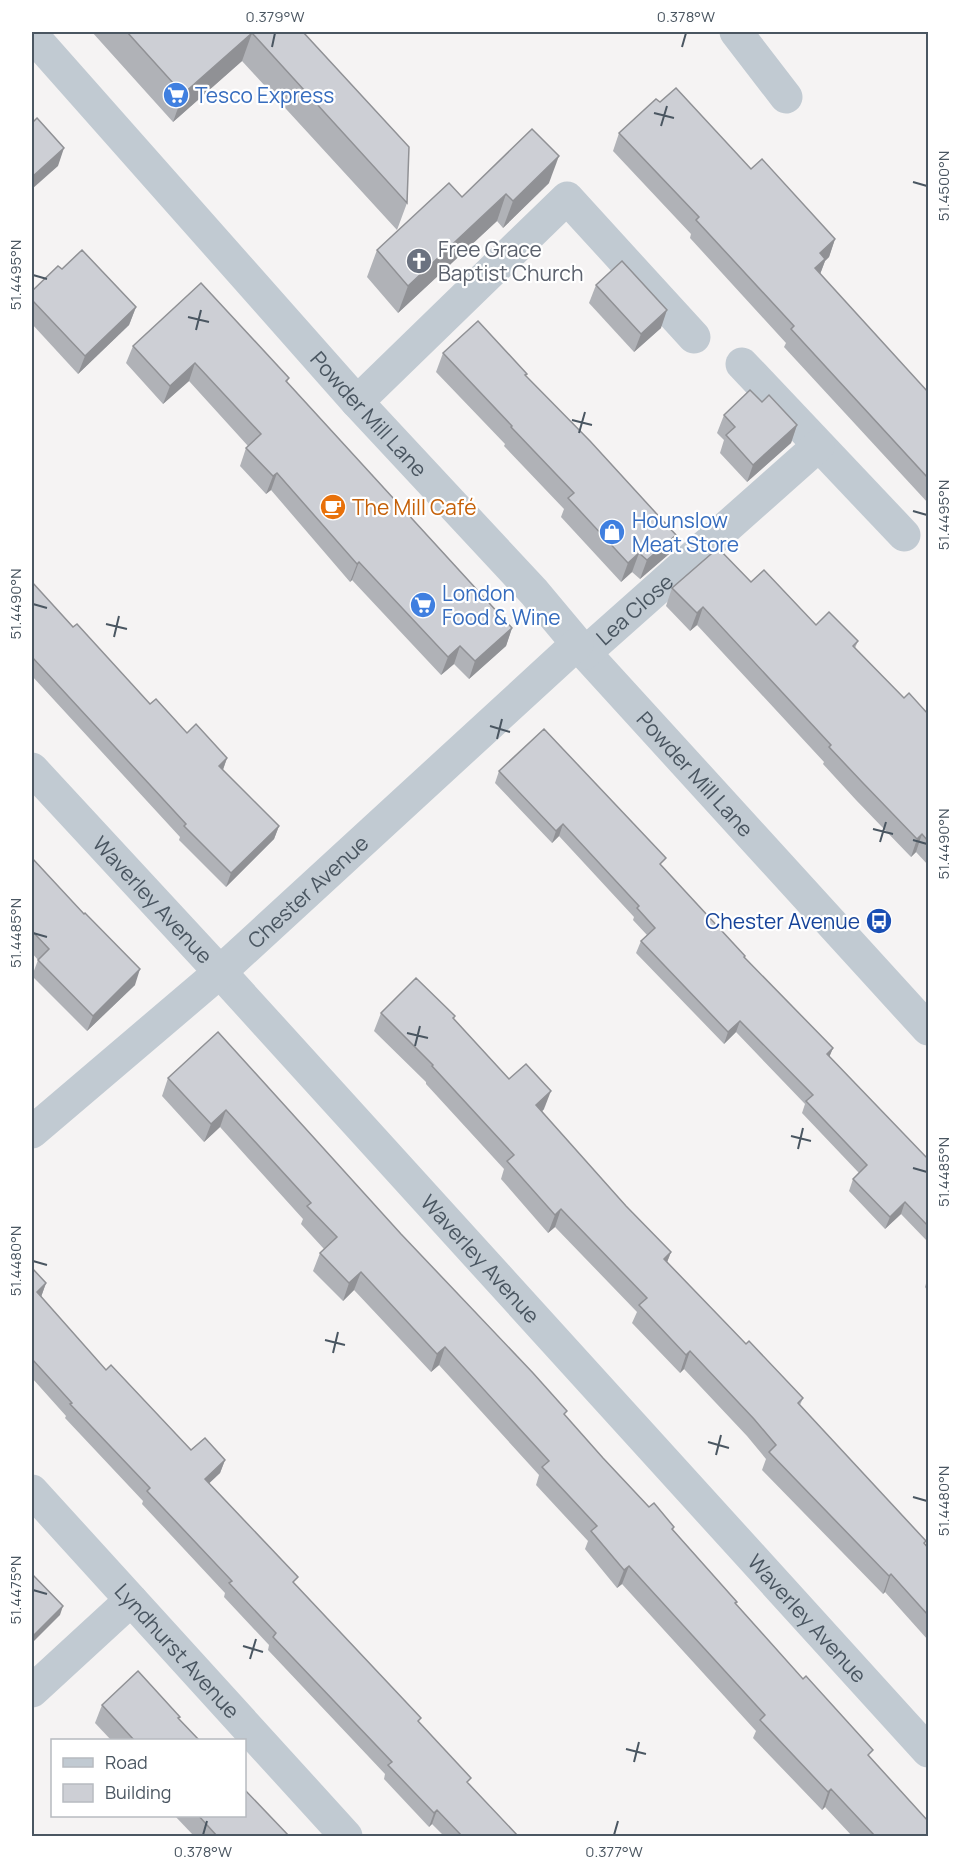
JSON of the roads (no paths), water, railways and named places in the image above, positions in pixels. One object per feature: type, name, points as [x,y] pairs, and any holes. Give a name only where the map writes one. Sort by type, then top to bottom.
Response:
[{"type":"street","points":[[736,32],[786,97]]},
{"type":"street","name":"Powder Mill Lane","points":[[32,35],[357,402],[534,592],[581,649],[928,1029]]},
{"type":"street","points":[[357,402],[567,198],[694,337]]},
{"type":"street","points":[[742,363],[904,535]]},
{"type":"street","name":"Lea Close","points":[[581,649],[818,446]]},
{"type":"street","name":"Chester Avenue","points":[[32,1132],[220,972],[581,649]]},
{"type":"street","name":"Waverley Avenue","points":[[32,769],[220,972],[928,1750]]},
{"type":"street","name":"Lyndhurst Avenue","points":[[32,1491],[346,1836]]},
{"type":"street","points":[[32,1691],[131,1600]]},
{"type":"place","name":"Tesco Express","points":[[176,95]]},
{"type":"place","name":"Free Grace Baptist Church","points":[[419,261]]},
{"type":"place","name":"The Mill Café","points":[[333,507]]},
{"type":"place","name":"Hounslow Meat Store","points":[[612,532]]},
{"type":"place","name":"London Food & Wine","points":[[423,605]]},
{"type":"place","name":"Chester Avenue","points":[[879,921]]}]
